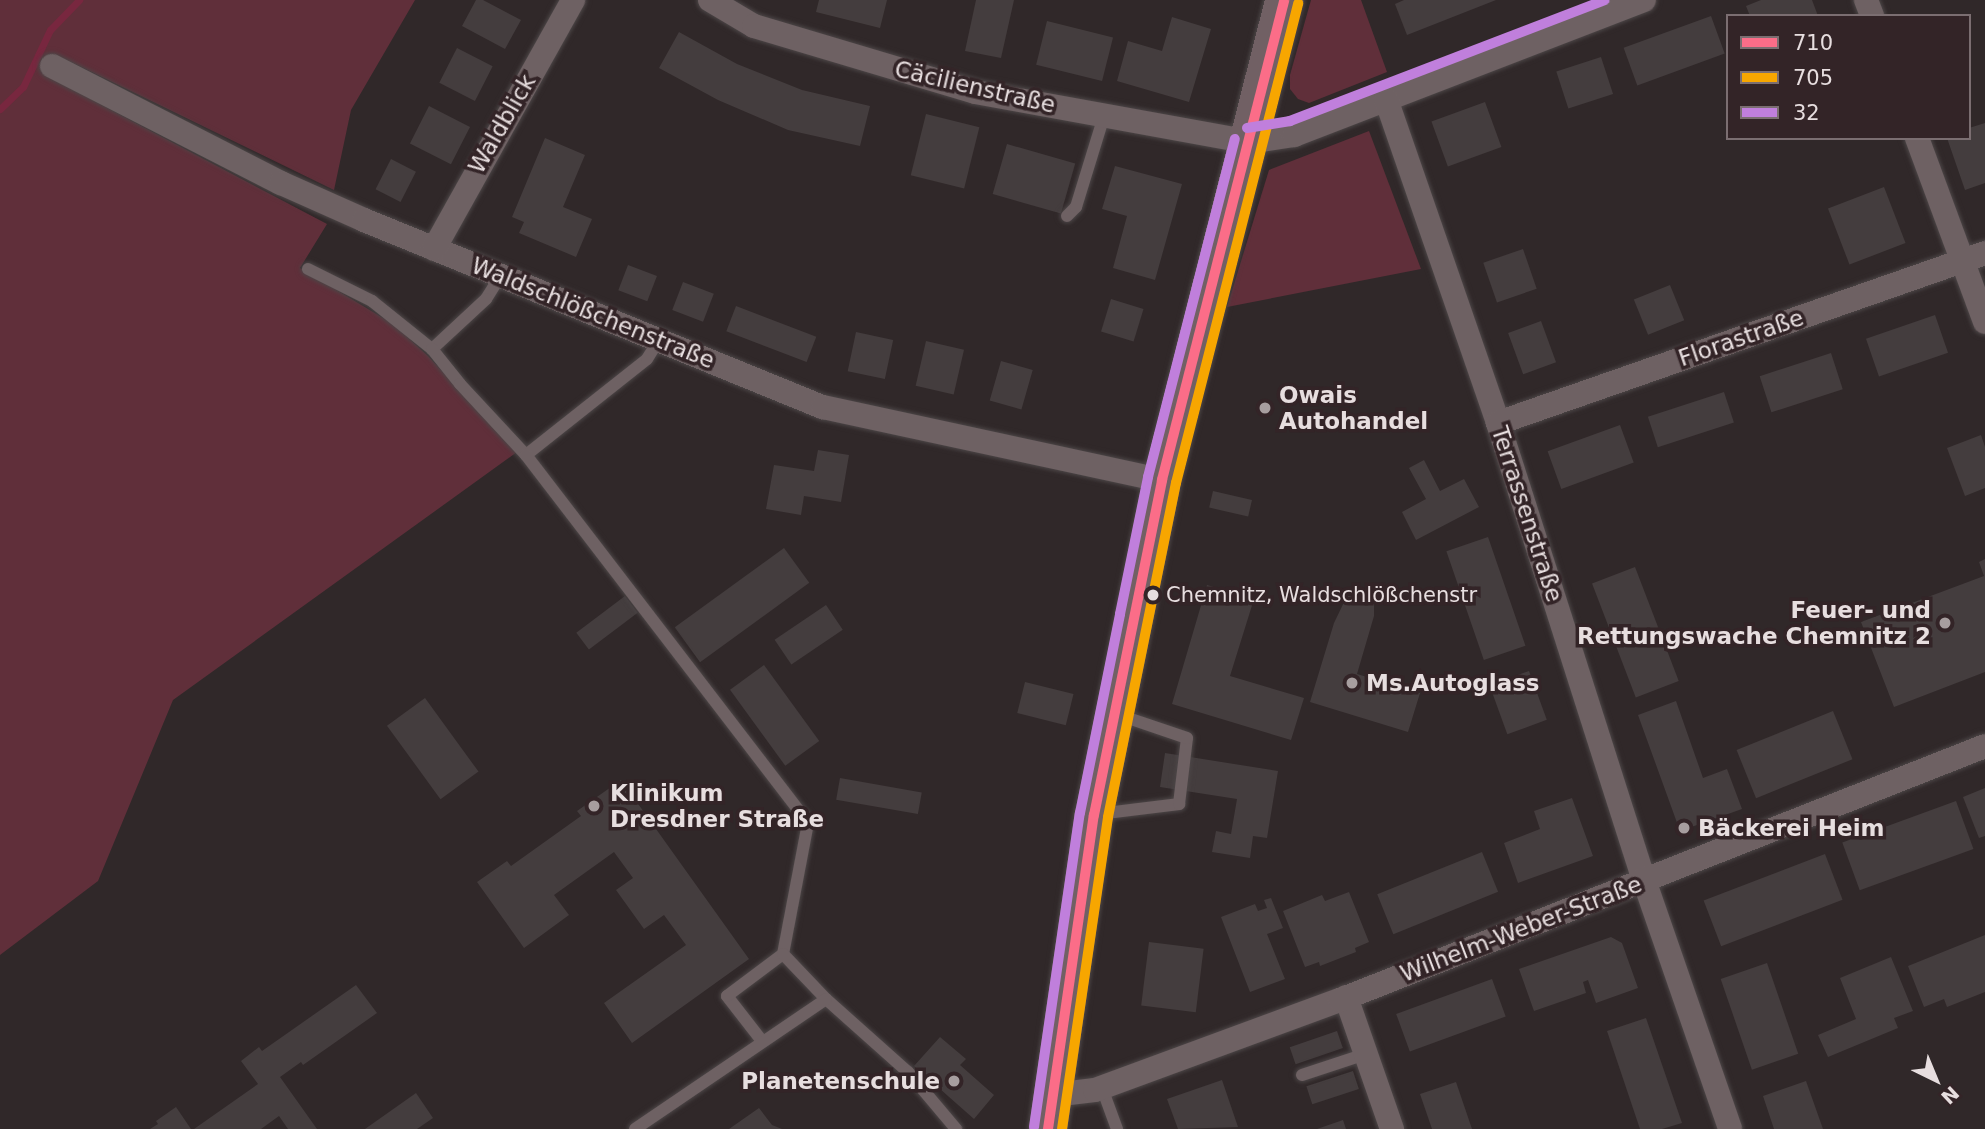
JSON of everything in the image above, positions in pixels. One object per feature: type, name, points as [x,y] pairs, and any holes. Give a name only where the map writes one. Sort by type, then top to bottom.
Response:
[{"type":"main road","points":[[1050,1112],[1094,815],[1162,480],[1284,0]]},
{"type":"street","name":"Waldblick","points":[[434,249],[573,0]]},
{"type":"street","name":"Cäcilienstraße","points":[[710,0],[754,26],[810,45],[975,92],[1249,142],[1294,135],[1644,0]]},
{"type":"street","name":"Waldschlößchenstraße","points":[[52,66],[281,183],[434,249],[823,407],[1162,480]]},
{"type":"street","name":"Terrassenstraße","points":[[1386,99],[1498,423],[1644,880],[1730,1129]]},
{"type":"street","points":[[1918,140],[1974,257],[1985,322]]},
{"type":"street","name":"Florastraße","points":[[1498,423],[1974,257]]},
{"type":"street","name":"Wilhelm-Weber-Straße","points":[[1050,1112],[1102,1088],[1346,997],[1985,746]]},
{"type":"street","points":[[1346,997],[1392,1129]]},
{"type":"lane","points":[[1067,216],[1076,207],[1104,116]]},
{"type":"lane","points":[[308,269],[372,301],[432,349],[460,384],[526,455],[645,606],[808,823],[783,954],[727,996],[762,1041]]},
{"type":"lane","points":[[432,349],[486,299],[501,275]]},
{"type":"lane","points":[[526,455],[646,359],[659,340]]},
{"type":"lane","points":[[1094,815],[1179,804],[1187,738],[1115,713]]},
{"type":"lane","points":[[783,954],[825,999],[908,1072],[956,1129]]},
{"type":"lane","points":[[635,1129],[825,999]]},
{"type":"lane","points":[[1302,1076],[1366,1054]]},
{"type":"lane","points":[[1102,1088],[1117,1129]]},
{"type":"shaded area","points":[[0,0],[415,0],[351,110],[334,190],[65,59],[58,82],[327,224],[300,268],[393,324],[428,356],[517,452],[173,700],[98,881],[0,955]]},
{"type":"shaded area","points":[[1311,0],[1361,0],[1387,72],[1309,103],[1298,99],[1290,89],[1290,75]]},
{"type":"shaded area","points":[[1369,131],[1421,269],[1227,307],[1269,170]]},
{"type":"building","points":[[476,0],[483,0],[521,20],[505,49],[462,26]]},
{"type":"building","points":[[819,0],[887,0],[880,28],[816,12]]},
{"type":"building","points":[[976,0],[1014,0],[1001,58],[965,51]]},
{"type":"building","points":[[1404,0],[1496,0],[1407,35],[1395,4]]},
{"type":"building","points":[[1761,0],[1812,0],[1817,14],[1749,14],[1746,6]]},
{"type":"building","points":[[1711,16],[1725,54],[1637,85],[1624,48]]},
{"type":"building","points":[[1172,17],[1211,29],[1189,102],[1117,81],[1128,41],[1162,51]]},
{"type":"building","points":[[1047,21],[1113,37],[1102,81],[1036,65]]},
{"type":"building","points":[[679,32],[737,64],[802,90],[870,106],[860,146],[788,130],[718,100],[659,68]]},
{"type":"building","points":[[457,48],[493,66],[475,101],[439,83]]},
{"type":"building","points":[[1601,57],[1613,94],[1568,109],[1556,72]]},
{"type":"building","points":[[1485,102],[1501,147],[1448,167],[1431,121]]},
{"type":"building","points":[[429,106],[470,127],[451,164],[410,143]]},
{"type":"building","points":[[926,114],[979,127],[964,188],[911,175]]},
{"type":"building","points":[[1985,123],[1985,183],[1965,190],[1948,140],[1971,140],[1971,127]]},
{"type":"building","points":[[545,138],[585,155],[563,207],[592,219],[576,257],[519,233],[524,222],[512,217]]},
{"type":"building","points":[[1007,144],[1075,164],[1061,214],[993,194]]},
{"type":"building","points":[[391,159],[416,172],[401,202],[376,189]]},
{"type":"building","points":[[1115,166],[1182,184],[1155,280],[1113,268],[1127,216],[1102,209]]},
{"type":"building","points":[[1884,187],[1906,243],[1849,265],[1828,209]]},
{"type":"building","points":[[1523,249],[1537,289],[1497,302],[1483,263]]},
{"type":"building","points":[[628,265],[657,276],[647,301],[618,290]]},
{"type":"building","points":[[683,282],[714,294],[703,322],[672,310]]},
{"type":"building","points":[[1670,285],[1684,320],[1648,335],[1634,300]]},
{"type":"building","points":[[1111,299],[1144,309],[1134,341],[1101,332]]},
{"type":"building","points":[[736,306],[816,337],[807,362],[726,331]]},
{"type":"building","points":[[1935,315],[1948,353],[1879,377],[1866,339]]},
{"type":"building","points":[[1541,321],[1556,362],[1523,374],[1508,333]]},
{"type":"building","points":[[856,332],[893,340],[885,379],[848,371]]},
{"type":"building","points":[[926,341],[964,350],[954,395],[916,386]]},
{"type":"building","points":[[1831,353],[1843,389],[1771,412],[1760,376]]},
{"type":"building","points":[[1001,361],[1033,370],[1021,410],[990,400]]},
{"type":"building","points":[[1724,392],[1734,422],[1658,447],[1648,417]]},
{"type":"building","points":[[1620,425],[1634,463],[1561,489],[1548,451]]},
{"type":"building","points":[[1981,435],[1985,447],[1985,488],[1965,496],[1947,448]]},
{"type":"building","points":[[818,450],[849,455],[841,502],[804,496],[801,515],[766,509],[774,465],[814,471]]},
{"type":"building","points":[[1424,460],[1440,491],[1464,479],[1479,507],[1416,540],[1402,512],[1426,499],[1409,468]]},
{"type":"building","points":[[1213,491],[1252,500],[1248,517],[1209,508]]},
{"type":"building","points":[[1488,537],[1525,646],[1484,660],[1446,551]]},
{"type":"building","points":[[784,548],[809,583],[700,662],[675,627]]},
{"type":"building","points":[[1985,559],[1985,672],[1894,707],[1861,622],[1984,576],[1979,562]]},
{"type":"building","points":[[1635,567],[1679,681],[1636,697],[1592,583]]},
{"type":"building","points":[[1207,585],[1254,599],[1230,676],[1304,698],[1291,740],[1172,704]]},
{"type":"building","points":[[625,596],[638,613],[589,649],[576,633]]},
{"type":"building","name":"Ms.Autoglass","points":[[1347,596],[1363,596],[1374,604],[1374,616],[1357,674],[1420,693],[1408,732],[1310,702],[1334,623]]},
{"type":"building","points":[[826,605],[843,630],[791,665],[775,640]]},
{"type":"building","points":[[764,665],[819,741],[785,766],[730,690]]},
{"type":"building","points":[[1529,671],[1547,720],[1507,734],[1490,685]]},
{"type":"building","points":[[1025,682],[1074,694],[1066,725],[1017,713]]},
{"type":"building","points":[[425,698],[478,772],[440,799],[387,726]]},
{"type":"building","points":[[1676,701],[1703,778],[1727,769],[1742,809],[1680,831],[1638,715]]},
{"type":"building","points":[[1833,711],[1852,759],[1756,798],[1737,750]]},
{"type":"building","points":[[1165,753],[1278,771],[1267,838],[1253,836],[1250,858],[1212,852],[1216,831],[1231,834],[1237,799],[1160,787]]},
{"type":"building","points":[[840,778],[922,792],[918,814],[836,800]]},
{"type":"building","points":[[621,780],[749,959],[632,1043],[604,1003],[686,945],[664,915],[644,929],[616,890],[633,878],[614,852],[554,895],[569,915],[524,948],[477,882],[507,861],[511,866],[581,816],[577,811]]},
{"type":"building","points":[[1985,788],[1985,836],[1979,838],[1963,797]]},
{"type":"building","points":[[1572,798],[1593,856],[1518,883],[1504,843],[1540,829],[1534,811]]},
{"type":"building","points":[[1956,801],[1973,849],[1860,890],[1842,842]]},
{"type":"building","points":[[1482,852],[1498,892],[1393,934],[1377,894]]},
{"type":"building","points":[[1825,854],[1843,900],[1721,946],[1704,901]]},
{"type":"building","points":[[1349,892],[1369,942],[1355,948],[1356,952],[1320,966],[1319,962],[1305,967],[1283,911],[1322,895],[1325,901]]},
{"type":"building","points":[[1271,898],[1283,928],[1267,934],[1285,979],[1250,992],[1221,917],[1255,904],[1258,911],[1267,908],[1264,900]]},
{"type":"building","points":[[1985,935],[1985,992],[1947,1007],[1944,999],[1924,1007],[1908,966]]},
{"type":"building","points":[[1611,937],[1622,943],[1638,988],[1596,1003],[1588,980],[1583,982],[1586,993],[1534,1011],[1519,969]]},
{"type":"building","points":[[1149,942],[1204,949],[1196,1012],[1141,1006]]},
{"type":"building","points":[[1891,957],[1913,1011],[1894,1018],[1898,1028],[1828,1057],[1818,1035],[1856,1019],[1840,978]]},
{"type":"building","points":[[1767,963],[1798,1054],[1752,1070],[1721,979]]},
{"type":"building","points":[[1492,979],[1506,1017],[1410,1051],[1396,1014]]},
{"type":"building","points":[[356,985],[377,1013],[303,1065],[301,1062],[280,1077],[317,1129],[288,1129],[279,1116],[261,1129],[194,1129],[258,1084],[241,1061],[259,1047],[262,1051]]},
{"type":"building","points":[[1646,1018],[1682,1123],[1662,1129],[1640,1129],[1607,1031]]},
{"type":"building","points":[[1337,1031],[1343,1048],[1296,1064],[1290,1047]]},
{"type":"building","name":"Planetenschule","points":[[940,1037],[966,1059],[960,1065],[994,1095],[974,1119],[914,1066]]},
{"type":"building","points":[[1353,1071],[1359,1089],[1312,1104],[1306,1086]]},
{"type":"building","points":[[1222,1080],[1238,1127],[1178,1129],[1167,1099]]},
{"type":"building","points":[[1806,1081],[1823,1129],[1774,1129],[1763,1096]]},
{"type":"building","points":[[1456,1082],[1472,1129],[1432,1129],[1420,1094]]},
{"type":"building","points":[[416,1093],[433,1118],[417,1129],[365,1129]]},
{"type":"building","points":[[176,1107],[191,1129],[150,1129],[158,1124],[156,1121]]},
{"type":"building","points":[[759,1108],[772,1125],[782,1129],[729,1129]]},
{"type":"building","points":[[1343,1120],[1346,1129],[1317,1129]]},
{"type":"waterway","points":[[0,109],[23,87],[50,30],[79,0]]},
{"type":"transit line","name":"710","points":[[1048,1129],[1094,815],[1162,480],[1284,0]]},
{"type":"transit line","name":"32","points":[[1247,128],[1290,121],[1605,0]]},
{"type":"transit line","name":"705","points":[[1062,1129],[1108,817],[1176,483],[1298,3]]},
{"type":"transit line","name":"32","points":[[1034,1127],[1080,813],[1120,614],[1148,477],[1235,139]]},
{"type":"place","name":"Owais Autohandel","points":[[1265,408]]},
{"type":"place","name":"Chemnitz, Waldschlößchenstr","points":[[1153,595]]},
{"type":"place","name":"Feuer- und Rettungswache Chemnitz 2","points":[[1945,623]]},
{"type":"place","name":"Ms.Autoglass","points":[[1352,683]]},
{"type":"place","name":"Klinikum Dresdner Straße","points":[[594,806]]},
{"type":"place","name":"Bäckerei Heim","points":[[1684,828]]},
{"type":"place","name":"Planetenschule","points":[[954,1081]]}]
